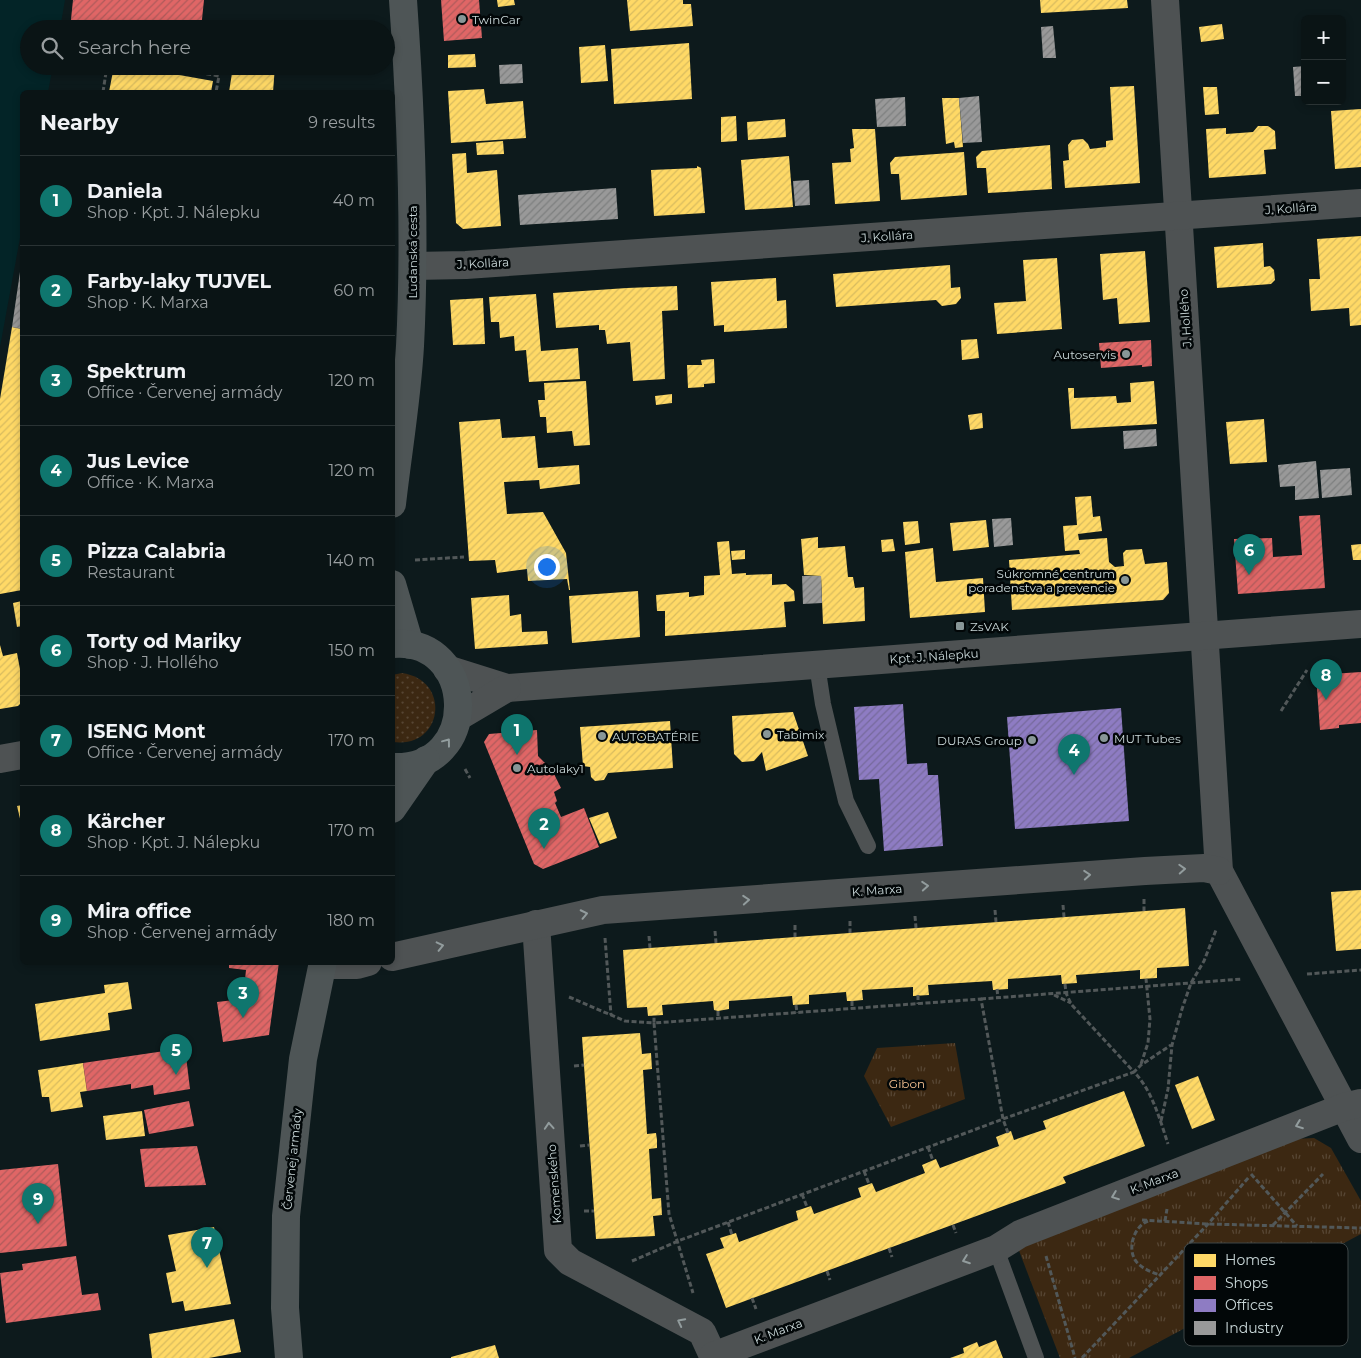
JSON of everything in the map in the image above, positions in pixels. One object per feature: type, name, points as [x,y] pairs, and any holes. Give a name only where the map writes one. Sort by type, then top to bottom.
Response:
[{"type":"street","name":"Ludanská cesta","points":[[395,479],[408,370],[413,266],[411,154],[403,0]]},
{"type":"street","name":"J. Hollého","points":[[1165,0],[1205,636]]},
{"type":"street","name":"J. Kollára","points":[[413,266],[486,264],[1361,203]]},
{"type":"street","points":[[395,604],[401,645],[431,653],[448,669],[458,692],[459,705],[458,717],[449,739],[439,752],[426,760],[405,767],[395,767]]},
{"type":"street","name":"Kpt. J. Nálepku","points":[[448,669],[507,688],[1361,624]]},
{"type":"street","points":[[1205,636],[1219,871],[1353,1105],[1361,1139]]},
{"type":"street","name":"Kpt. J. Nálepku","points":[[458,717],[507,688]]},
{"type":"street","points":[[0,759],[20,755]]},
{"type":"street","points":[[395,805],[426,760]]},
{"type":"street","name":"K. Marxa","points":[[395,956],[536,924],[613,909],[1145,871],[1204,868],[1219,871]]},
{"type":"street","name":"Komenského","points":[[536,924],[558,1250],[567,1261],[581,1269],[702,1332],[713,1357]]},
{"type":"street","name":"Červenej armády","points":[[289,1358],[285,1308],[286,1216],[303,1060],[322,965]]},
{"type":"street","name":"K. Marxa","points":[[713,1357],[996,1249],[1020,1234],[1230,1151],[1353,1105]]},
{"type":"lane","points":[[817,665],[823,704],[846,801],[868,846]]},
{"type":"lane","points":[[996,1249],[1036,1358]]},
{"type":"path","points":[[102,90],[105,75]]},
{"type":"path","points":[[213,75],[219,76],[216,90]]},
{"type":"path","points":[[416,560],[464,557]]},
{"type":"path","points":[[1282,711],[1307,670]]},
{"type":"path","points":[[465,768],[470,778]]},
{"type":"path","points":[[1161,1122],[1168,1089],[1172,1044],[1191,983],[1204,961],[1217,924]]},
{"type":"path","points":[[604,931],[611,1015]]},
{"type":"path","points":[[1304,975],[1361,970]]},
{"type":"path","points":[[1141,1065],[1148,1044],[1150,1019],[1146,979]]},
{"type":"path","points":[[561,994],[625,1021],[654,1023],[1146,988],[1245,979]]},
{"type":"path","points":[[1066,984],[1066,993],[1072,1004],[1143,1081],[1161,1122],[1170,1150]]},
{"type":"path","points":[[997,989],[998,998]]},
{"type":"path","points":[[1052,994],[1072,1004]]},
{"type":"path","points":[[918,995],[918,1004]]},
{"type":"path","points":[[981,999],[1003,1119],[1008,1133]]},
{"type":"path","points":[[852,1001],[852,1009]]},
{"type":"path","points":[[796,1005],[797,1013]]},
{"type":"path","points":[[718,1010],[718,1019]]},
{"type":"path","points":[[654,1015],[669,1214],[694,1296]]},
{"type":"path","points":[[628,1263],[678,1241],[802,1194],[1134,1072],[1172,1044]]},
{"type":"path","points":[[651,1061],[657,1060]]},
{"type":"path","points":[[657,1140],[663,1140]]},
{"type":"path","points":[[928,1147],[933,1160]]},
{"type":"path","points":[[1230,1151],[1297,1226]]},
{"type":"path","points":[[1190,1243],[1256,1169]]},
{"type":"path","points":[[864,1171],[868,1184]]},
{"type":"path","points":[[1273,1226],[1323,1174]]},
{"type":"path","points":[[802,1194],[807,1206]]},
{"type":"path","points":[[662,1206],[668,1206]]},
{"type":"path","points":[[1134,1219],[1208,1224],[1361,1228]]},
{"type":"path","points":[[1151,1220],[1142,1223],[1136,1230],[1132,1245],[1134,1259],[1144,1269],[1161,1275]]},
{"type":"path","points":[[728,1222],[732,1235]]},
{"type":"path","points":[[1044,1248],[1075,1358]]},
{"type":"path","points":[[1082,1358],[1184,1250]]},
{"type":"shaded area","points":[[0,0],[65,0],[62,20],[20,20],[20,75],[51,75],[48,90],[20,90],[20,238],[0,347]]},
{"type":"green space","points":[[402,673],[418,678],[429,688],[434,700],[435,713],[431,725],[423,735],[410,741],[395,742],[395,674]]},
{"type":"green space","name":"Gibon","points":[[955,1043],[965,1099],[891,1127],[864,1076],[877,1048]]},
{"type":"green space","points":[[1314,1138],[1331,1148],[1361,1201],[1361,1234],[1344,1243],[1184,1243],[1184,1329],[1129,1358],[1060,1358],[1018,1248],[1294,1139]]},
{"type":"building: Homes","points":[[497,0],[514,0],[515,5],[498,7]]},
{"type":"building: Homes","points":[[627,0],[683,0],[683,4],[691,4],[693,26],[630,31]]},
{"type":"building: Homes","points":[[1040,0],[1127,0],[1128,8],[1041,13]]},
{"type":"building: Homes","points":[[1222,24],[1224,39],[1201,42],[1199,27]]},
{"type":"building: Homes","points":[[689,43],[692,99],[614,104],[611,49]]},
{"type":"building: Homes","points":[[605,45],[608,81],[581,83],[579,47]]},
{"type":"building: Homes","points":[[475,54],[476,67],[448,68],[448,55]]},
{"type":"building: Homes","points":[[112,75],[179,75],[213,81],[211,90],[109,90]]},
{"type":"building: Homes","points":[[232,75],[274,75],[273,90],[229,90]]},
{"type":"building: Homes","points":[[1134,86],[1140,183],[1065,188],[1063,161],[1069,160],[1068,145],[1072,140],[1083,139],[1090,149],[1106,147],[1106,141],[1113,140],[1110,87]]},
{"type":"building: Homes","points":[[1203,87],[1217,87],[1219,114],[1205,115]]},
{"type":"building: Homes","points":[[484,89],[486,104],[523,101],[526,138],[451,143],[448,91]]},
{"type":"building: Homes","points":[[942,98],[959,98],[963,147],[955,148],[954,142],[946,144]]},
{"type":"building: Homes","points":[[1361,109],[1361,167],[1335,169],[1331,111]]},
{"type":"building: Homes","points":[[736,116],[737,141],[721,142],[721,117]]},
{"type":"building: Homes","points":[[785,119],[786,137],[748,140],[747,122]]},
{"type":"building: Homes","points":[[1258,126],[1268,126],[1275,131],[1276,149],[1264,150],[1266,174],[1209,178],[1206,129],[1226,128],[1226,134],[1253,132]]},
{"type":"building: Homes","points":[[852,129],[875,129],[880,201],[835,204],[832,163],[851,162],[850,149],[854,148]]},
{"type":"building: Homes","points":[[503,141],[504,154],[477,155],[476,143]]},
{"type":"building: Homes","points":[[1050,145],[1052,189],[988,193],[986,168],[977,168],[976,157],[982,151]]},
{"type":"building: Homes","points":[[964,152],[967,195],[901,200],[899,174],[891,174],[890,163],[895,157]]},
{"type":"building: Homes","points":[[466,153],[467,173],[497,170],[501,226],[463,229],[456,223],[452,154]]},
{"type":"building: Homes","points":[[789,156],[793,207],[745,210],[741,160]]},
{"type":"building: Homes","points":[[697,166],[701,168],[705,213],[654,216],[651,170],[697,168]]},
{"type":"building: Homes","points":[[1361,236],[1361,325],[1350,326],[1349,308],[1311,311],[1309,279],[1320,279],[1317,239]]},
{"type":"building: Homes","points":[[1263,243],[1264,267],[1270,266],[1274,270],[1275,280],[1271,284],[1217,288],[1214,247]]},
{"type":"building: Homes","points":[[1145,251],[1150,322],[1119,324],[1117,298],[1103,300],[1100,254]]},
{"type":"building: Homes","points":[[1057,258],[1062,329],[997,334],[994,303],[1026,301],[1023,260]]},
{"type":"building: Homes","points":[[950,265],[951,288],[960,287],[961,298],[956,304],[942,306],[936,300],[836,307],[833,274]]},
{"type":"building: Homes","points":[[776,278],[777,301],[786,300],[787,328],[724,332],[724,325],[714,326],[711,282]]},
{"type":"building: Homes","points":[[677,286],[678,310],[662,311],[665,379],[633,381],[630,342],[607,344],[605,330],[599,330],[599,325],[556,328],[553,293]]},
{"type":"building: Homes","points":[[536,294],[541,351],[578,348],[580,379],[529,382],[526,350],[515,351],[514,336],[500,338],[499,322],[491,322],[489,297]]},
{"type":"building: Homes","points":[[483,298],[485,344],[453,345],[450,300]]},
{"type":"building: Homes","points":[[12,327],[20,329],[20,590],[0,594],[0,399]]},
{"type":"building: Homes","points":[[977,339],[979,358],[962,360],[961,340]]},
{"type":"building: Homes","points":[[714,359],[715,383],[704,384],[704,387],[688,388],[687,365],[702,365],[701,360]]},
{"type":"building: Homes","points":[[586,381],[590,445],[574,446],[572,431],[547,433],[546,417],[540,417],[538,400],[545,400],[544,383]]},
{"type":"building: Homes","points":[[1154,381],[1157,424],[1071,429],[1068,388],[1074,388],[1074,398],[1116,396],[1117,403],[1131,402],[1130,383]]},
{"type":"building: Homes","points":[[672,394],[672,403],[656,405],[655,396]]},
{"type":"building: Homes","points":[[982,413],[983,428],[970,430],[968,415]]},
{"type":"building: Homes","points":[[500,419],[502,438],[535,436],[538,468],[579,465],[580,484],[540,489],[539,480],[504,482],[507,514],[543,512],[566,553],[570,590],[567,579],[528,581],[527,569],[497,573],[495,560],[469,561],[459,422]]},
{"type":"building: Homes","points":[[1264,419],[1267,462],[1230,464],[1226,422]]},
{"type":"building: Homes","points":[[1091,496],[1093,517],[1100,516],[1102,531],[1078,534],[1079,540],[1107,538],[1109,562],[1115,567],[1124,566],[1123,553],[1126,550],[1142,549],[1145,564],[1167,562],[1169,593],[1163,600],[1012,610],[1009,560],[1080,554],[1079,550],[1065,551],[1063,526],[1077,525],[1075,497]]},
{"type":"building: Homes","points":[[986,520],[989,547],[953,551],[950,523]]},
{"type":"building: Homes","points":[[918,521],[920,543],[905,545],[903,522]]},
{"type":"building: Homes","points":[[818,537],[818,548],[845,546],[848,577],[853,577],[855,588],[864,587],[865,621],[823,624],[821,576],[804,575],[801,539]]},
{"type":"building: Homes","points":[[893,539],[895,551],[882,552],[881,540]]},
{"type":"building: Homes","points":[[729,541],[732,574],[772,574],[772,585],[786,584],[794,591],[795,601],[784,602],[786,627],[665,636],[665,611],[657,611],[656,595],[689,592],[689,597],[704,595],[704,576],[720,575],[717,542]]},
{"type":"building: Homes","points":[[1361,544],[1361,560],[1353,560],[1351,545]]},
{"type":"building: Homes","points":[[933,548],[936,582],[983,578],[985,612],[910,618],[905,552]]},
{"type":"building: Homes","points":[[745,550],[745,559],[732,560],[731,551]]},
{"type":"building: Homes","points":[[638,591],[640,637],[572,643],[569,596]]},
{"type":"building: Homes","points":[[509,595],[510,616],[521,614],[522,632],[547,631],[548,644],[475,649],[471,598]]},
{"type":"building: Homes","points":[[20,601],[20,626],[17,627],[13,603]]},
{"type":"building: Homes","points":[[0,645],[3,656],[17,653],[20,669],[20,704],[0,709]]},
{"type":"building: Homes","name":"Tabimix","points":[[793,712],[808,756],[766,771],[762,752],[754,761],[742,762],[734,754],[732,716]]},
{"type":"building: Homes","points":[[670,721],[673,768],[608,773],[604,780],[595,781],[591,777],[590,767],[583,766],[580,727]]},
{"type":"building: Homes","points":[[20,805],[20,819],[17,806]]},
{"type":"building: Homes","points":[[608,812],[617,838],[600,844],[589,818]]},
{"type":"building: Homes","points":[[1361,890],[1361,949],[1336,951],[1331,892]]},
{"type":"building: Homes","points":[[1185,908],[1189,966],[1157,968],[1157,978],[1140,979],[1140,970],[1076,975],[1077,983],[1062,984],[1061,975],[1008,979],[1008,989],[993,990],[992,981],[928,985],[929,995],[913,996],[913,987],[862,990],[863,1000],[852,1001],[847,1001],[846,992],[809,995],[809,1004],[793,1005],[792,996],[729,1001],[729,1009],[718,1011],[714,1010],[713,1001],[662,1005],[663,1015],[648,1016],[647,1007],[627,1008],[623,950]]},
{"type":"building: Homes","points":[[128,982],[132,1009],[108,1013],[110,1030],[40,1041],[35,1004],[105,993],[104,985]]},
{"type":"building: Homes","points":[[640,1033],[642,1054],[651,1053],[652,1069],[643,1070],[647,1134],[656,1133],[657,1148],[649,1149],[652,1199],[661,1198],[662,1215],[653,1216],[655,1236],[596,1239],[582,1037]]},
{"type":"building: Homes","points":[[83,1063],[87,1091],[80,1092],[83,1107],[51,1112],[49,1097],[42,1097],[38,1070]]},
{"type":"building: Homes","points":[[1198,1076],[1215,1120],[1192,1129],[1175,1085]]},
{"type":"building: Homes","points":[[1124,1091],[1145,1146],[1063,1177],[1066,1183],[726,1308],[706,1254],[724,1248],[720,1238],[736,1233],[739,1242],[798,1220],[796,1211],[811,1206],[814,1214],[861,1197],[858,1188],[872,1183],[876,1192],[925,1173],[922,1165],[936,1159],[940,1168],[999,1146],[996,1137],[1011,1131],[1014,1140],[1046,1129],[1043,1121]]},
{"type":"building: Homes","points":[[142,1111],[145,1136],[106,1140],[103,1116]]},
{"type":"building: Homes","points":[[214,1227],[231,1304],[185,1311],[183,1301],[172,1303],[166,1273],[176,1271],[168,1235]]},
{"type":"building: Homes","points":[[234,1319],[241,1352],[209,1358],[152,1358],[149,1334]]},
{"type":"building: Homes","points":[[996,1340],[1003,1358],[950,1358],[964,1353],[963,1348],[977,1342],[979,1347]]},
{"type":"building: Homes","points":[[495,1345],[499,1358],[451,1358],[451,1357]]},
{"type":"building: Shops","points":[[73,0],[204,0],[202,20],[71,20]]},
{"type":"building: Shops","name":"TwinCar","points":[[441,0],[479,0],[482,38],[444,41]]},
{"type":"building: Shops","name":"Autoservis","points":[[1151,340],[1152,366],[1101,368],[1099,343]]},
{"type":"building: Shops","points":[[1320,515],[1325,588],[1238,594],[1234,539],[1272,538],[1273,557],[1302,555],[1299,516]]},
{"type":"building: Shops","points":[[1361,672],[1361,723],[1339,725],[1339,728],[1320,730],[1316,675]]},
{"type":"building: Shops","points":[[537,730],[538,756],[545,763],[547,774],[553,772],[561,788],[554,792],[557,801],[555,803],[561,817],[584,808],[599,847],[543,869],[534,864],[484,742],[489,734]]},
{"type":"building: Shops","points":[[229,965],[279,965],[269,1035],[223,1042],[217,1002],[243,999],[246,970],[229,968]]},
{"type":"building: Shops","points":[[185,1048],[190,1089],[154,1095],[153,1085],[131,1089],[131,1084],[87,1091],[83,1063]]},
{"type":"building: Shops","points":[[189,1101],[194,1126],[149,1134],[144,1110]]},
{"type":"building: Shops","points":[[197,1146],[206,1185],[145,1187],[140,1149]]},
{"type":"building: Shops","points":[[58,1164],[67,1246],[0,1253],[0,1170]]},
{"type":"building: Shops","points":[[76,1256],[82,1295],[98,1293],[101,1310],[6,1323],[0,1273],[23,1270],[22,1264]]},
{"type":"building: Offices","points":[[903,704],[907,764],[927,763],[928,775],[938,775],[943,846],[884,851],[879,779],[859,780],[854,707]]},
{"type":"building: Offices","points":[[1121,708],[1129,821],[1015,829],[1007,717]]},
{"type":"building: Industry","points":[[1053,26],[1056,58],[1043,58],[1041,27]]},
{"type":"building: Industry","points":[[522,64],[523,83],[500,84],[499,65]]},
{"type":"building: Industry","points":[[1301,66],[1301,96],[1295,96],[1293,67]]},
{"type":"building: Industry","points":[[979,96],[982,142],[963,143],[959,98]]},
{"type":"building: Industry","points":[[905,97],[906,126],[877,127],[875,99]]},
{"type":"building: Industry","points":[[809,180],[810,205],[795,206],[793,181]]},
{"type":"building: Industry","points":[[616,188],[618,219],[520,225],[518,195]]},
{"type":"building: Industry","points":[[20,272],[20,329],[12,327]]},
{"type":"building: Industry","points":[[1156,429],[1157,446],[1124,449],[1123,431]]},
{"type":"building: Industry","points":[[1316,461],[1319,498],[1295,500],[1295,486],[1280,487],[1278,465]]},
{"type":"building: Industry","points":[[1350,468],[1352,495],[1322,498],[1320,470]]},
{"type":"building: Industry","points":[[1011,518],[1013,545],[994,547],[992,519]]},
{"type":"building: Industry","points":[[802,576],[821,576],[822,603],[803,604]]},
{"type":"place","name":"TwinCar","points":[[462,19]]},
{"type":"place","name":"Autoservis","points":[[1126,354]]},
{"type":"place","name":"Torty od Mariky","points":[[1249,575]]},
{"type":"place","name":"Súkromné centrum poradenstva a prevencie","points":[[1125,580]]},
{"type":"place","name":"ZsVAK","points":[[960,626]]},
{"type":"place","name":"Kärcher","points":[[1326,700]]},
{"type":"place","name":"Tabimix","points":[[767,734]]},
{"type":"place","name":"AUTOBATÉRIE","points":[[602,736]]},
{"type":"place","name":"MUT Tubes","points":[[1104,738]]},
{"type":"place","name":"DURAS Group","points":[[1032,740]]},
{"type":"place","name":"Daniela","points":[[517,755]]},
{"type":"place","name":"Autolaky1","points":[[517,768]]},
{"type":"place","name":"Jus Levice","points":[[1074,775]]},
{"type":"place","name":"Farby-laky TUJVEL","points":[[544,849]]},
{"type":"place","name":"Spektrum","points":[[243,1018]]},
{"type":"place","name":"Pizza Calabria","points":[[176,1075]]},
{"type":"place","name":"Mira office","points":[[38,1224]]},
{"type":"place","name":"ISENG Mont","points":[[207,1268]]}]
